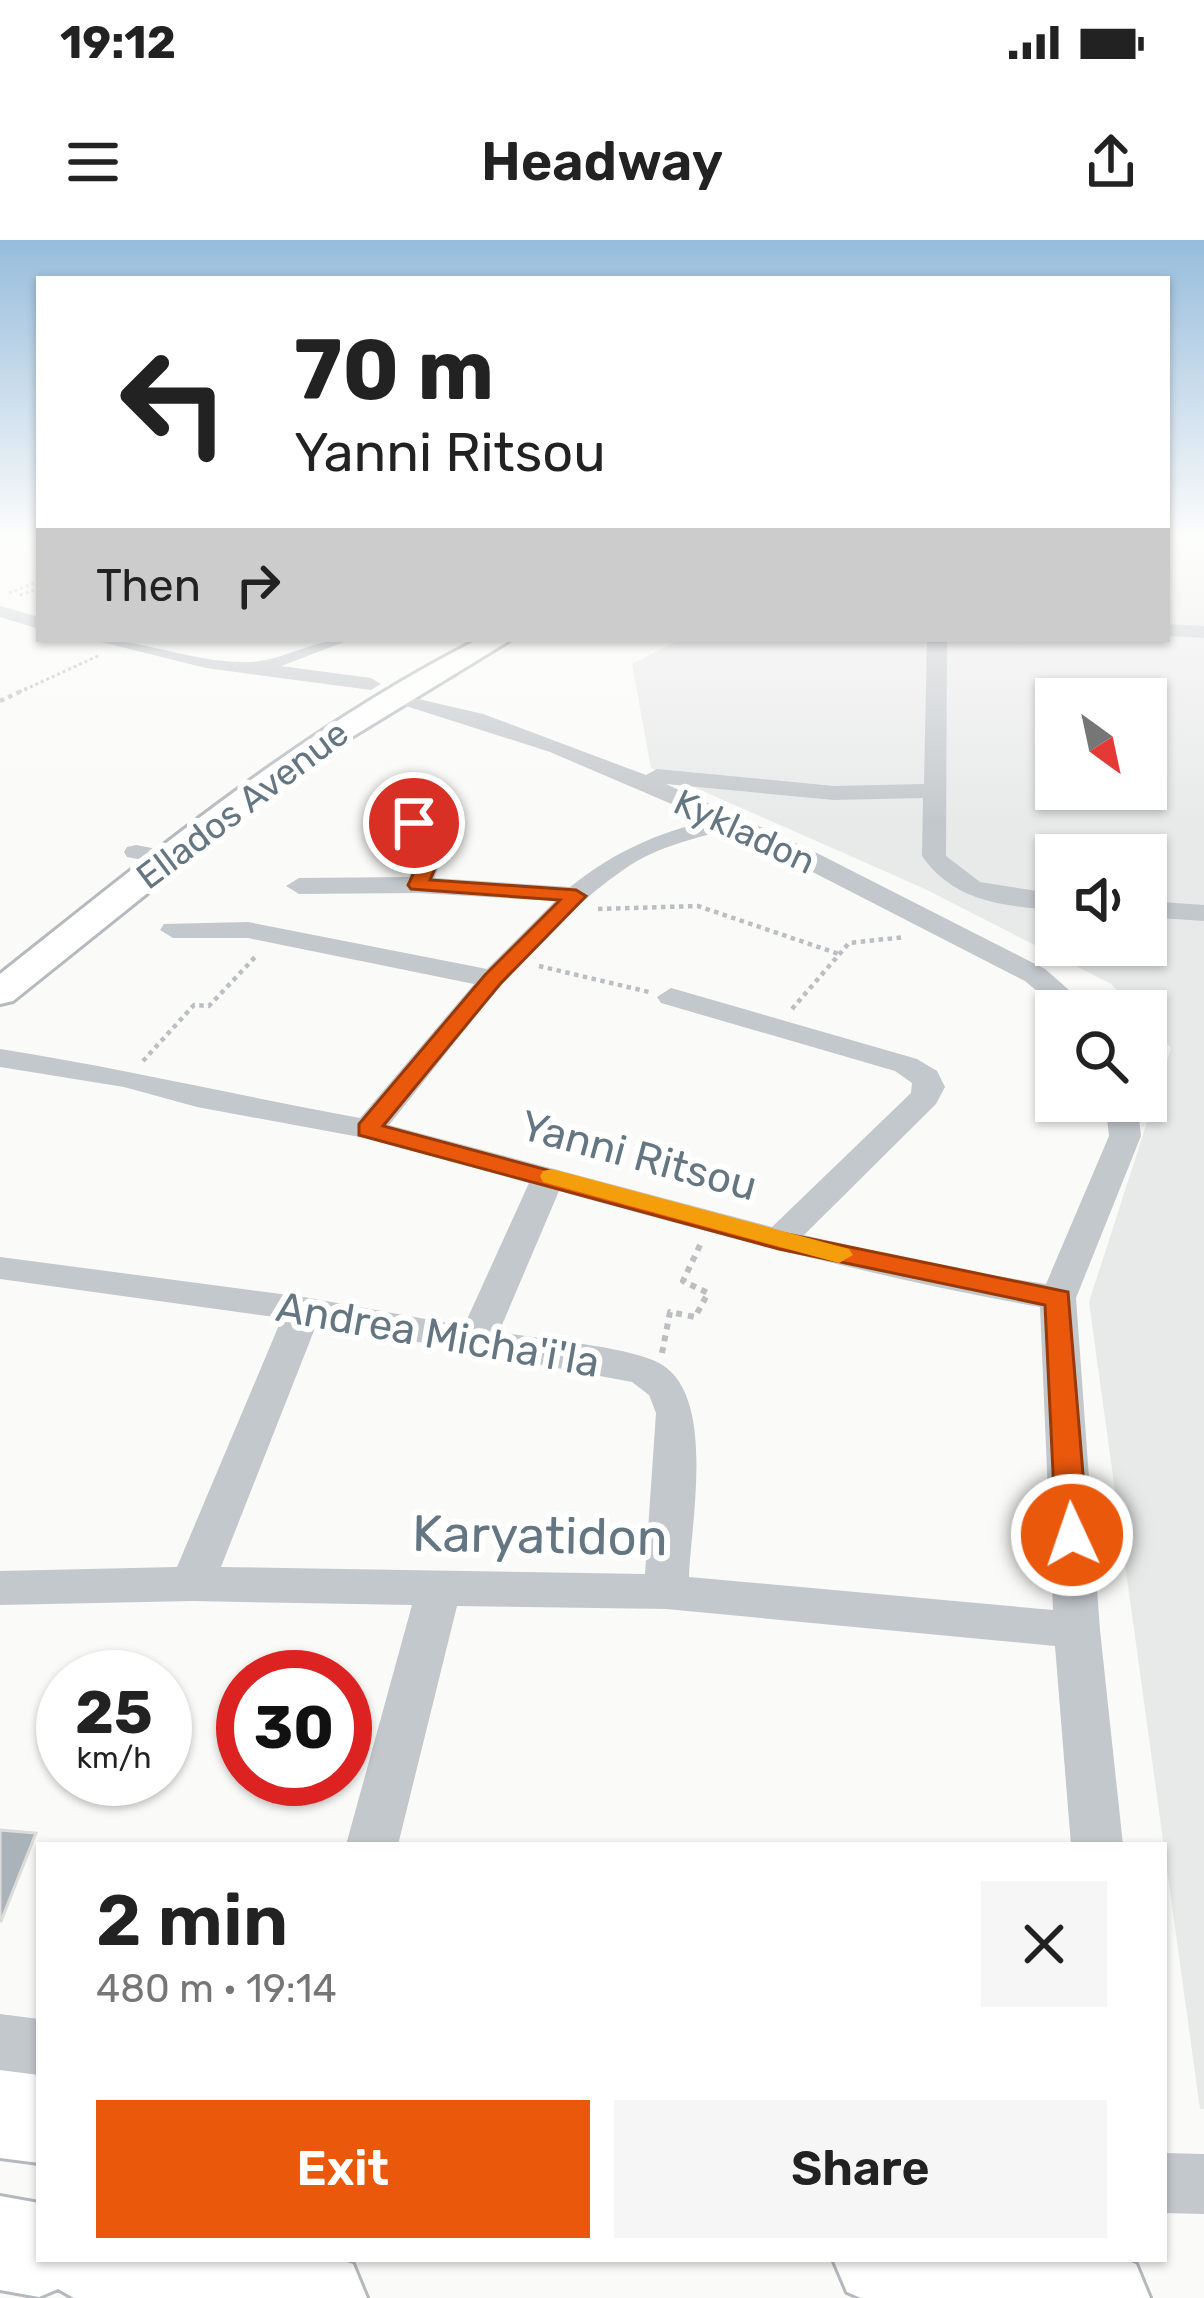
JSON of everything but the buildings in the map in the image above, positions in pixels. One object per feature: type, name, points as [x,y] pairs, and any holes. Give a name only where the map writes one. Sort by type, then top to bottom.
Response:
[{"type":"highway","points":[[0,2114],[36,2119]]},
{"type":"highway","points":[[0,2243],[36,2249]]},
{"type":"highway","points":[[110,2262],[320,2298]]},
{"type":"highway","points":[[897,2262],[1102,2298]]},
{"type":"main road","name":"Ellados Avenue","points":[[0,957],[235,776],[458,642]]},
{"type":"main road","name":"Ellados Avenue","points":[[0,993],[381,689],[493,642]]},
{"type":"street","name":"Kykladon","points":[[115,642],[381,689],[524,735],[729,822],[1035,975],[1053,990]]},
{"type":"street","points":[[252,669],[333,642]]},
{"type":"street","points":[[937,642],[934,856],[947,879],[985,893],[1035,899]]},
{"type":"street","points":[[622,776],[834,793],[934,791]]},
{"type":"street","points":[[400,782],[428,864],[418,885]]},
{"type":"street","points":[[368,1130],[502,969],[570,901],[634,854],[665,839],[729,822]]},
{"type":"street","points":[[136,852],[169,858]]},
{"type":"street","points":[[299,886],[418,885],[570,901]]},
{"type":"street","points":[[1167,910],[1204,913]]},
{"type":"street","points":[[173,930],[248,930],[502,969]]},
{"type":"street","points":[[670,997],[906,1065],[926,1078],[926,1097],[779,1240]]},
{"type":"street","name":"Yanni Ritsou","points":[[0,1058],[128,1078],[196,1098]]},
{"type":"street","name":"Yanni Ritsou","points":[[0,1075],[196,1098],[368,1130],[779,1240],[941,1278],[1058,1298]]},
{"type":"street","points":[[1097,1842],[1077,1630],[1058,1298],[1125,1136],[1123,1122]]},
{"type":"street","points":[[477,1340],[549,1175]]},
{"type":"street","name":"Andrea Micha'i'la","points":[[0,1268],[304,1309],[626,1366],[657,1380],[676,1413],[666,1592]]},
{"type":"street","points":[[192,1584],[304,1309]]},
{"type":"street","name":"Karyatidon","points":[[0,1588],[192,1584],[666,1592],[1077,1630]]},
{"type":"street","points":[[373,1842],[438,1591]]},
{"type":"street","points":[[0,2042],[36,2047]]},
{"type":"street","points":[[1167,2183],[1204,2184]]},
{"type":"path","points":[[0,701],[96,658],[104,642]]},
{"type":"path","points":[[570,901],[698,906],[839,955]]},
{"type":"path","points":[[776,1028],[849,944],[950,931]]},
{"type":"path","points":[[128,1078],[194,1005],[209,1006],[276,935]]},
{"type":"path","points":[[502,969],[670,997]]},
{"type":"path","points":[[657,1380],[670,1312],[695,1316],[708,1293],[683,1280],[711,1221]]},
{"type":"shaded area","points":[[1170,632],[1204,632],[1204,2109],[1200,2109],[1167,1842],[1163,1842],[1089,1302],[1147,1122],[1167,1122],[1171,1048],[1167,1044],[1167,990],[1117,990],[1076,966],[1167,966],[1167,834],[1035,834],[1035,945],[925,889],[651,768],[632,664],[675,642],[1170,642]]},
{"type":"slow traffic","points":[[552,1176],[839,1255]]},
{"type":"route","points":[[414,823],[428,864],[418,885],[576,896],[493,979],[368,1130],[779,1240],[941,1278],[1058,1298],[1072,1535]]}]
